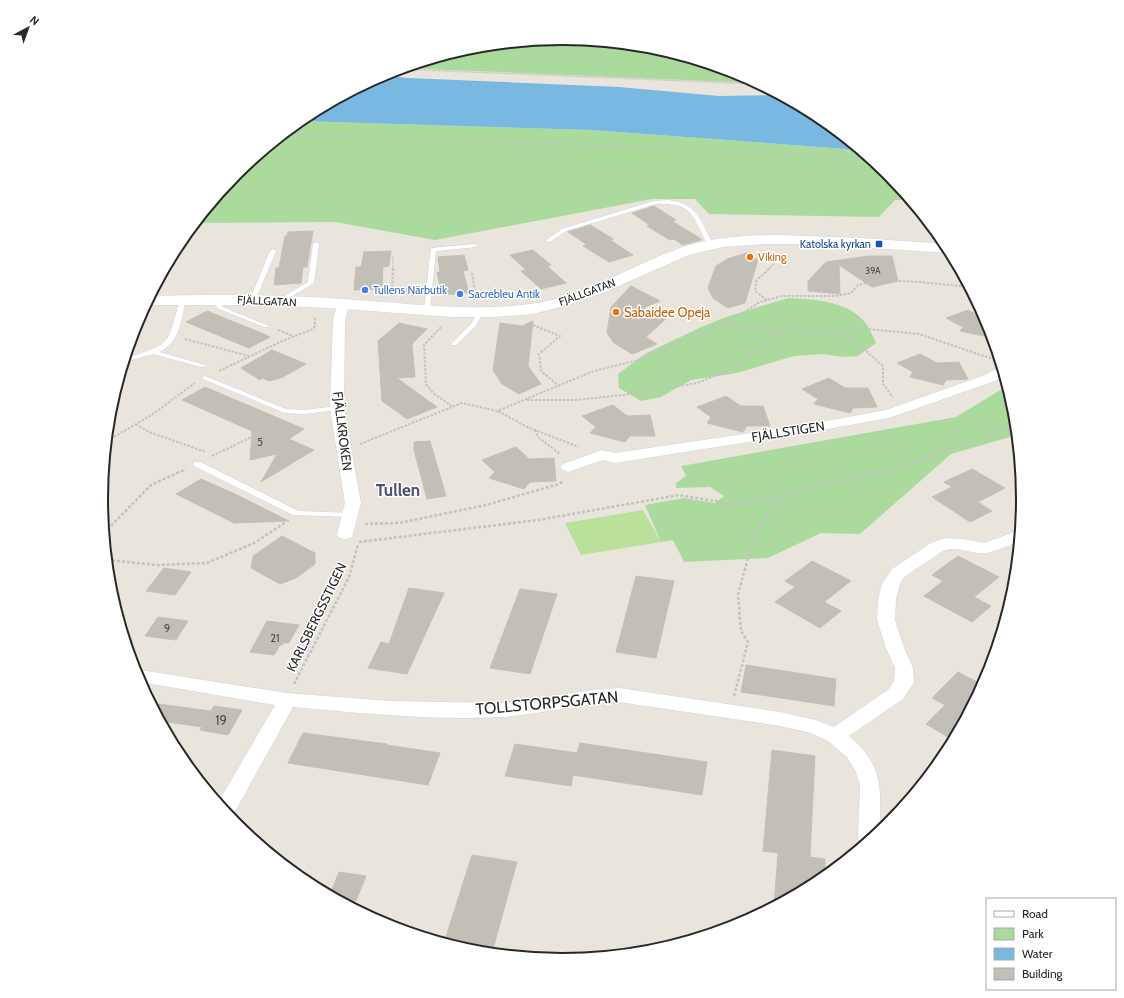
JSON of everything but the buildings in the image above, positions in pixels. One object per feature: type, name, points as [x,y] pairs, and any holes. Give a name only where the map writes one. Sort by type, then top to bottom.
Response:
[{"type":"street","name":"FJÄLLGATAN","points":[[154,301],[253,299],[453,312],[480,313],[518,311],[549,306],[584,296],[680,253],[710,244],[740,241],[787,240],[857,242],[940,248]]},
{"type":"street","name":"FJÄLLKROKEN","points":[[343,304],[339,320],[337,408],[353,503],[348,524]]},
{"type":"street","name":"FJÄLLSTIGEN","points":[[568,466],[602,455],[615,458],[798,431],[889,414],[990,378],[998,372]]},
{"type":"street","points":[[835,736],[896,694],[904,682],[904,668],[895,648],[886,620],[887,599],[891,584],[898,573],[937,547],[948,543],[985,548],[1014,537]]},
{"type":"street","name":"TOLLSTORPSGATAN","points":[[145,677],[287,700],[390,708],[502,710],[600,696],[619,695],[780,719],[816,727],[835,736],[854,752],[865,768],[870,785],[870,832]]},
{"type":"street","points":[[227,805],[287,700]]},
{"type":"lane","points":[[548,241],[564,230],[656,202],[666,201],[680,202],[690,208],[710,244]]},
{"type":"lane","points":[[280,301],[311,283],[316,244]]},
{"type":"lane","points":[[427,310],[433,249],[475,246]]},
{"type":"lane","points":[[253,299],[272,251]]},
{"type":"lane","points":[[130,359],[153,352],[170,342],[183,299]]},
{"type":"lane","points":[[221,299],[219,306],[221,308],[266,326]]},
{"type":"lane","points":[[454,344],[477,320],[480,313]]},
{"type":"lane","points":[[153,352],[203,366]]},
{"type":"lane","points":[[205,378],[285,411],[305,412],[337,408]]},
{"type":"lane","points":[[197,464],[296,513],[348,524]]},
{"type":"path","points":[[414,70],[744,83]]},
{"type":"path","points":[[294,134],[378,139],[617,145],[860,158]]},
{"type":"path","points":[[767,300],[755,291],[756,281],[781,256],[787,240]]},
{"type":"path","points":[[393,256],[392,291],[429,292]]},
{"type":"path","points":[[470,298],[476,297],[472,273]]},
{"type":"path","points":[[497,411],[594,371],[642,359],[730,321],[760,302],[767,300],[782,296],[835,296],[851,293],[858,286],[878,280],[921,282],[963,286]]},
{"type":"path","points":[[518,311],[524,321],[560,336],[539,354],[541,371],[560,386]]},
{"type":"path","points":[[452,406],[433,393],[426,384],[424,345],[453,317],[453,312]]},
{"type":"path","points":[[266,326],[294,336]]},
{"type":"path","points":[[718,326],[786,330],[867,329],[919,334],[994,359]]},
{"type":"path","points":[[525,400],[576,400],[632,394],[697,383],[732,368],[773,337],[786,330]]},
{"type":"path","points":[[841,330],[883,366],[883,384],[903,409]]},
{"type":"path","points":[[173,335],[250,356]]},
{"type":"path","points":[[343,448],[357,445],[462,403],[497,411],[535,430],[602,455]]},
{"type":"path","points":[[136,424],[149,432],[185,443],[213,456]]},
{"type":"path","points":[[730,712],[748,642],[741,631],[738,594],[751,547],[762,521],[780,499],[788,492],[890,470],[1010,428]]},
{"type":"path","points":[[348,524],[399,523],[486,505],[559,484],[567,479],[568,466],[558,452],[538,437],[535,430]]},
{"type":"path","points":[[348,524],[361,534],[359,542],[538,520],[679,495],[732,504],[770,498],[780,499]]},
{"type":"path","points":[[112,561],[158,565],[207,563],[254,543],[289,520],[296,513]]},
{"type":"path","name":"KARLSBERGSSTIGEN","points":[[287,700],[349,577],[359,542]]},
{"type":"green space","points":[[532,46],[592,46],[625,50],[680,60],[741,82],[417,69],[444,60],[503,49]]},
{"type":"green space","points":[[311,121],[591,130],[850,149],[883,178],[903,200],[895,200],[879,217],[709,214],[695,199],[652,199],[435,240],[335,222],[202,223],[241,178],[286,139]]},
{"type":"green space","points":[[788,298],[819,300],[848,309],[857,314],[864,321],[876,343],[858,356],[844,357],[823,354],[794,356],[737,373],[691,380],[661,397],[641,401],[619,388],[618,374],[645,354],[699,328],[726,317]]},
{"type":"green space","points":[[1003,389],[1011,437],[951,454],[860,534],[821,533],[768,558],[684,562],[673,540],[661,542],[645,505],[684,498],[715,503],[724,496],[710,487],[676,488],[676,483],[686,476],[681,466],[956,417]]},
{"type":"green space","points":[[643,510],[661,542],[581,555],[565,523]]},
{"type":"water","points":[[396,77],[619,87],[719,96],[769,95],[814,122],[850,149],[591,130],[311,121],[361,92]]},
{"type":"place","name":"Katolska kyrkan","points":[[879,244]]},
{"type":"place","name":"Viking","points":[[750,257]]},
{"type":"place","name":"Tullens Närbutik","points":[[365,290]]},
{"type":"place","name":"Sacrebleu Antik","points":[[460,294]]},
{"type":"place","name":"Sabaidee Opeja","points":[[616,312]]},
{"type":"district","name":"Tullen","points":[[398,490]]}]
